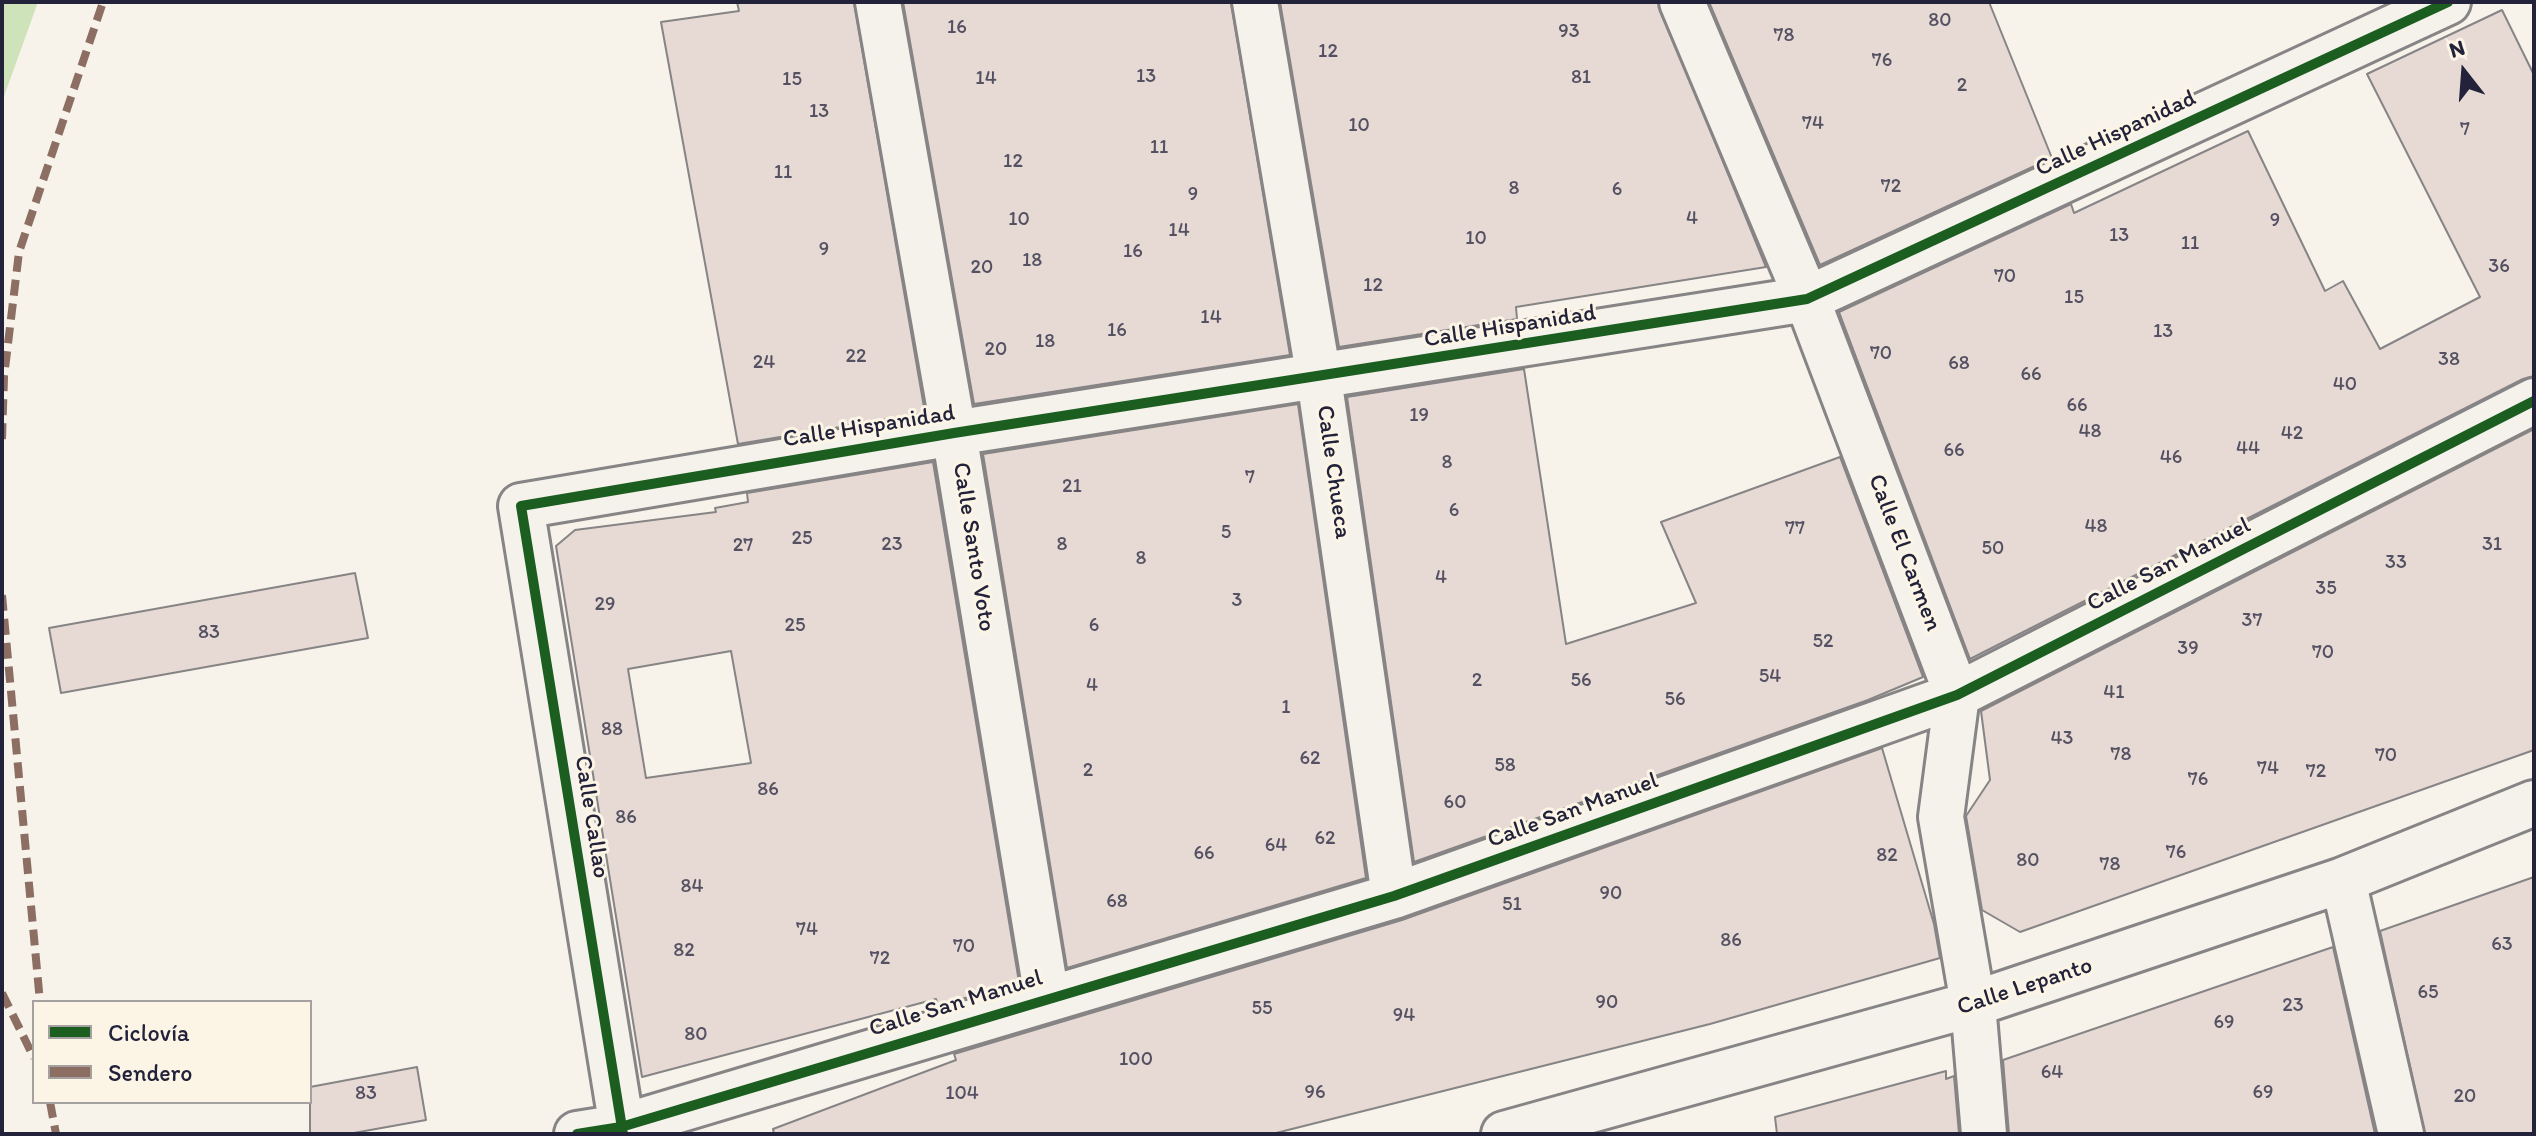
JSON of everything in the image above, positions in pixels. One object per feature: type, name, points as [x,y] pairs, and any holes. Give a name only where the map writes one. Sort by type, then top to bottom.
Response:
[{"type":"street","name":"Calle Santo Voto","points":[[878,2],[954,433],[1047,998]]},
{"type":"street","name":"Calle Chueca","points":[[1255,2],[1319,378],[1394,896]]},
{"type":"street","name":"Calle El Carmen","points":[[1682,2],[1807,299],[1957,695],[1941,817],[1973,1004],[1984,1134]]},
{"type":"street","name":"Calle Hispanidad","points":[[521,506],[954,433],[1807,299],[2448,2]]},
{"type":"street","name":"Calle San Manuel","points":[[577,1134],[622,1130],[1047,998],[1394,896],[1957,695],[2534,401]]},
{"type":"street","name":"Calle Callao","points":[[521,506],[622,1130]]},
{"type":"street","name":"Calle Lepanto","points":[[1504,1134],[1973,1004],[2343,880],[2534,803]]},
{"type":"street","points":[[2343,880],[2401,1134]]},
{"type":"green space","points":[[2,2],[38,2],[2,102]]},
{"type":"building","points":[[737,2],[854,2],[925,413],[738,444],[661,22],[739,11]]},
{"type":"building","points":[[903,2],[1231,2],[1290,355],[974,404]]},
{"type":"building","points":[[1280,2],[1658,2],[1766,267],[1516,307],[1517,319],[1339,347]]},
{"type":"building","points":[[1709,2],[1989,2],[2052,158],[1820,265]]},
{"type":"building","points":[[2502,10],[2534,75],[2534,376],[1970,659],[1839,312],[2071,204],[2074,213],[2248,131],[2325,291],[2343,281],[2380,349],[2480,297],[2367,74]]},
{"type":"building","points":[[1524,369],[1566,644],[1696,603],[1661,522],[1840,457],[1923,677],[1868,700],[1414,862],[1347,397]]},
{"type":"building","points":[[1298,404],[1366,878],[1067,968],[983,454]]},
{"type":"building","points":[[2534,429],[2534,750],[2020,932],[1982,910],[1966,816],[1990,780],[1981,711]]},
{"type":"building","points":[[933,462],[1019,982],[938,1006],[936,999],[642,1077],[556,546],[575,530],[716,512],[715,508],[748,502],[747,493]],"holes":[[[731,651],[751,763],[646,778],[628,669]]]},
{"type":"building","points":[[355,573],[368,638],[61,693],[49,628]]},
{"type":"building","points":[[1882,748],[1934,924],[1940,958],[1710,1024],[1272,1134],[774,1134],[773,1129],[956,1060],[954,1054],[1402,920]]},
{"type":"building","points":[[2534,877],[2534,1134],[2425,1134],[2380,931]]},
{"type":"building","points":[[2333,947],[2375,1134],[2009,1134],[2003,1060]]},
{"type":"building","points":[[417,1067],[426,1120],[348,1134],[310,1134],[312,1087]]},
{"type":"building","points":[[1946,1071],[1946,1079],[1954,1076],[1959,1134],[1777,1134],[1775,1117]]},
{"type":"marked path","points":[[2,439],[4,377],[19,252],[103,2]]},
{"type":"marked path","points":[[2,595],[40,1000]]},
{"type":"marked path","points":[[2,993],[32,1054]]},
{"type":"marked path","points":[[50,1104],[56,1134]]},
{"type":"cycle path","points":[[623,1134],[521,506],[954,433],[1807,299],[2448,2]]},
{"type":"cycle path","points":[[577,1134],[621,1127],[1394,896],[1957,695],[2534,401]]}]
